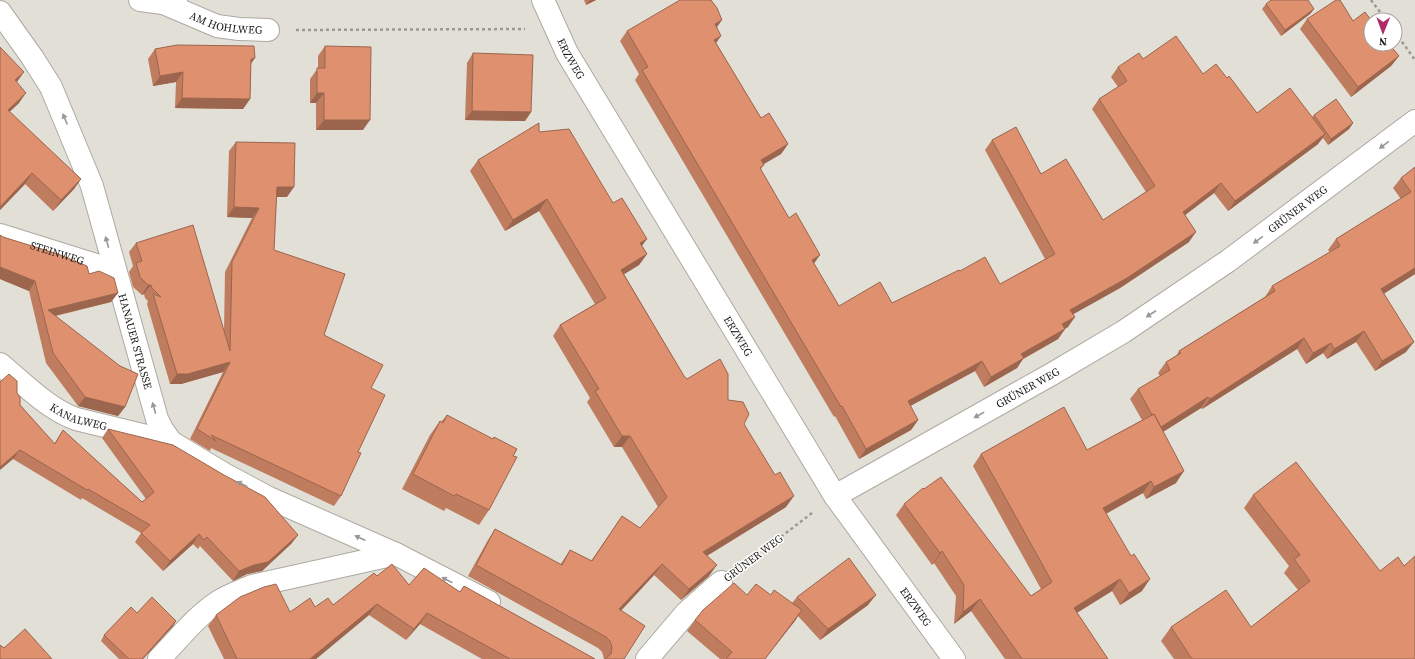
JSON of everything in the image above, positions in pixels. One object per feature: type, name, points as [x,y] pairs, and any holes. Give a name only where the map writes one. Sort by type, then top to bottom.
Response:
[{"type":"street","name":"AM HOHLWEG","points":[[140,0],[170,1],[217,26],[239,29],[268,30]]},
{"type":"street","name":"ERZWEG","points":[[543,0],[567,53],[835,496],[954,659]]},
{"type":"street","name":"HANAUER STRASSE","points":[[0,12],[51,87],[92,186],[157,419],[171,442],[224,474],[269,498],[396,554],[457,584],[504,610]]},
{"type":"street","name":"GRÜNER WEG","points":[[835,496],[1052,374],[1129,328],[1228,261],[1415,121]]},
{"type":"street","name":"STEINWEG","points":[[0,235],[115,271]]},
{"type":"street","name":"KANALWEG","points":[[0,364],[54,409],[65,416],[76,420],[171,442]]},
{"type":"street","points":[[159,659],[201,616],[218,602],[232,594],[252,586],[396,554]]},
{"type":"street","name":"GRÜNER WEG","points":[[647,659],[686,612],[721,582]]},
{"type":"path","points":[[1371,0],[1380,12]]},
{"type":"path","points":[[268,30],[555,28]]},
{"type":"path","points":[[1403,43],[1415,60]]},
{"type":"path","name":"GRÜNER WEG","points":[[721,582],[835,496]]},
{"type":"building","points":[[680,0],[711,0],[717,8],[722,20],[715,24],[721,36],[714,40],[761,118],[769,113],[788,144],[761,160],[764,165],[760,168],[789,218],[796,213],[820,255],[812,260],[839,306],[880,282],[892,303],[959,270],[960,271],[985,257],[1000,284],[1055,254],[992,140],[1016,127],[1041,174],[1066,159],[1103,220],[1155,186],[1099,99],[1127,81],[1118,67],[1139,53],[1143,59],[1176,36],[1203,74],[1216,64],[1227,78],[1229,76],[1257,113],[1290,88],[1325,134],[1235,201],[1221,183],[1183,212],[1196,232],[1127,278],[1070,310],[1075,317],[1062,324],[1065,329],[1021,354],[1024,358],[991,377],[982,361],[908,401],[918,420],[866,449],[842,406],[841,407],[642,70],[648,67],[627,31]]},
{"type":"building","points":[[1271,0],[1308,0],[1314,9],[1285,30],[1266,4]]},
{"type":"building","points":[[1336,0],[1340,0],[1353,21],[1363,14],[1363,52],[1396,52],[1399,56],[1358,87],[1307,19]]},
{"type":"building","points":[[177,45],[254,46],[255,58],[251,59],[250,99],[182,98],[183,72],[160,76],[155,49]]},
{"type":"building","points":[[325,46],[371,47],[370,120],[324,120],[324,93],[317,93],[317,68],[325,68]]},
{"type":"building","points":[[0,47],[24,72],[15,80],[26,93],[8,110],[81,179],[61,200],[32,173],[0,207]]},
{"type":"building","points":[[473,53],[533,55],[531,112],[472,111]]},
{"type":"building","points":[[1336,99],[1353,123],[1331,139],[1314,115]]},
{"type":"building","points":[[539,123],[539,132],[569,129],[613,203],[622,198],[647,239],[640,243],[647,254],[621,270],[687,379],[720,359],[728,374],[728,400],[743,402],[749,414],[744,424],[775,475],[780,472],[794,496],[703,552],[717,565],[689,589],[662,564],[619,609],[645,626],[624,659],[605,659],[611,654],[612,647],[610,641],[606,637],[476,565],[495,529],[562,565],[570,550],[592,561],[622,516],[640,528],[667,497],[630,436],[622,436],[595,391],[599,389],[560,325],[606,298],[547,199],[513,220],[478,160]]},
{"type":"building","points":[[236,142],[295,143],[294,187],[277,187],[274,250],[345,274],[324,335],[383,365],[371,388],[385,395],[358,452],[361,453],[341,496],[211,435],[216,441],[197,429],[230,362],[188,374],[177,374],[153,294],[161,297],[151,285],[148,285],[140,277],[136,263],[142,261],[136,243],[193,225],[230,351],[232,262],[259,208],[234,207]]},
{"type":"building","points":[[1415,167],[1415,268],[1381,289],[1414,342],[1382,361],[1364,331],[1334,349],[1331,343],[1313,353],[1304,338],[1210,399],[1208,397],[1161,427],[1154,414],[1152,415],[1138,389],[1170,370],[1166,362],[1181,353],[1179,351],[1275,291],[1272,286],[1340,246],[1336,239],[1411,192],[1401,178]]},
{"type":"building","points":[[0,235],[58,254],[87,266],[89,274],[99,271],[114,278],[118,293],[48,310],[120,366],[138,374],[125,407],[85,397],[53,353],[35,281],[0,267]]},
{"type":"building","points":[[9,374],[17,381],[17,393],[20,397],[20,405],[55,444],[63,430],[142,502],[154,492],[108,429],[173,445],[265,497],[298,535],[268,562],[254,565],[239,571],[207,537],[204,540],[199,534],[170,561],[141,533],[150,525],[20,450],[0,467],[0,382]]},
{"type":"building","points":[[1064,407],[1087,450],[1154,414],[1184,471],[1154,487],[1151,481],[1103,508],[1131,556],[1134,554],[1150,579],[1129,593],[1120,579],[1074,608],[1108,659],[1022,659],[980,599],[963,612],[964,585],[942,551],[940,553],[904,504],[923,488],[924,489],[941,477],[1031,596],[1052,582],[981,454]]},
{"type":"building","points":[[447,415],[493,439],[494,437],[517,449],[513,456],[517,457],[489,510],[456,494],[454,496],[413,474],[440,421],[443,423]]},
{"type":"building","points":[[1296,462],[1380,571],[1398,557],[1404,566],[1415,556],[1415,659],[1192,659],[1171,627],[1226,590],[1251,627],[1310,581],[1294,559],[1300,555],[1253,495]]},
{"type":"building","points":[[849,558],[876,595],[828,629],[797,597]]},
{"type":"building","points":[[392,564],[409,585],[424,568],[460,592],[464,586],[595,659],[510,659],[427,613],[414,629],[377,604],[310,659],[237,659],[216,615],[240,597],[264,587],[276,584],[290,612],[310,598],[315,607],[328,598],[333,605],[374,573],[377,576]]},
{"type":"building","points":[[734,583],[747,595],[756,584],[771,595],[774,590],[802,610],[765,659],[726,659],[732,652],[695,620],[703,610]]},
{"type":"building","points":[[152,597],[176,621],[142,659],[129,659],[104,635],[131,607],[137,613]]},
{"type":"building","points":[[25,629],[52,659],[0,659],[0,645],[4,648]]}]
